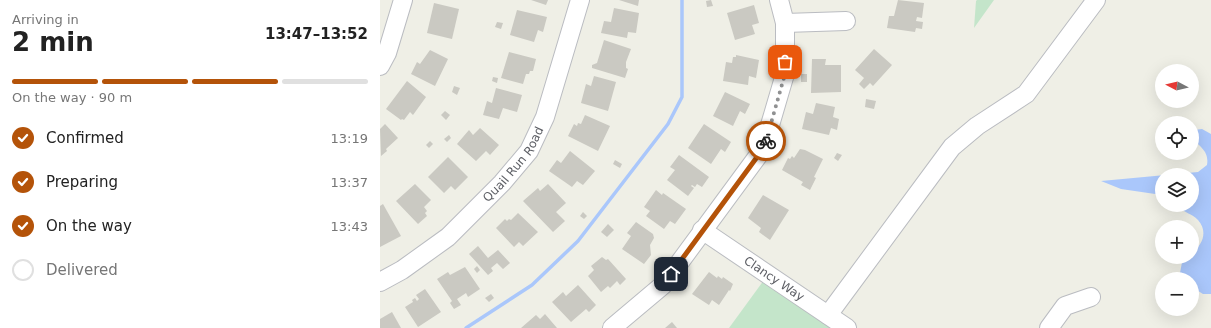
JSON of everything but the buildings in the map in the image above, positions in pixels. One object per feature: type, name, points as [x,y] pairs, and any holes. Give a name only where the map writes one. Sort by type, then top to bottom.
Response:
[{"type":"street","points":[[380,66],[387,53],[403,0]]},
{"type":"street","name":"Quail Run Road","points":[[380,282],[402,270],[448,237],[502,183],[529,151],[545,117],[580,0]]},
{"type":"street","points":[[612,328],[663,285],[763,149],[785,74],[785,23],[778,0]]},
{"type":"street","points":[[828,315],[952,147],[977,126],[1026,94],[1096,0]]},
{"type":"street","points":[[785,23],[846,21]]},
{"type":"street","name":"Clancy Way","points":[[702,230],[847,328]]},
{"type":"street","points":[[1049,328],[1065,306],[1091,297]]},
{"type":"green space","points":[[994,0],[974,28],[976,1]]},
{"type":"green space","points":[[772,269],[846,328],[729,328]]},
{"type":"water","points":[[1199,129],[1202,129],[1211,134],[1211,294],[1203,294],[1199,291],[1199,272],[1180,272],[1182,264],[1199,264],[1199,246],[1203,238],[1203,229],[1199,220],[1186,212],[1199,212],[1199,171],[1207,165],[1206,154],[1199,145]]},
{"type":"water","points":[[1155,176],[1155,194],[1121,189],[1101,181]]},
{"type":"waterway","points":[[466,328],[532,285],[578,241],[668,124],[682,97],[682,0]]},
{"type":"way so far","points":[[766,141],[785,74],[785,62]]},
{"type":"route","points":[[671,274],[763,149],[766,141]]}]
